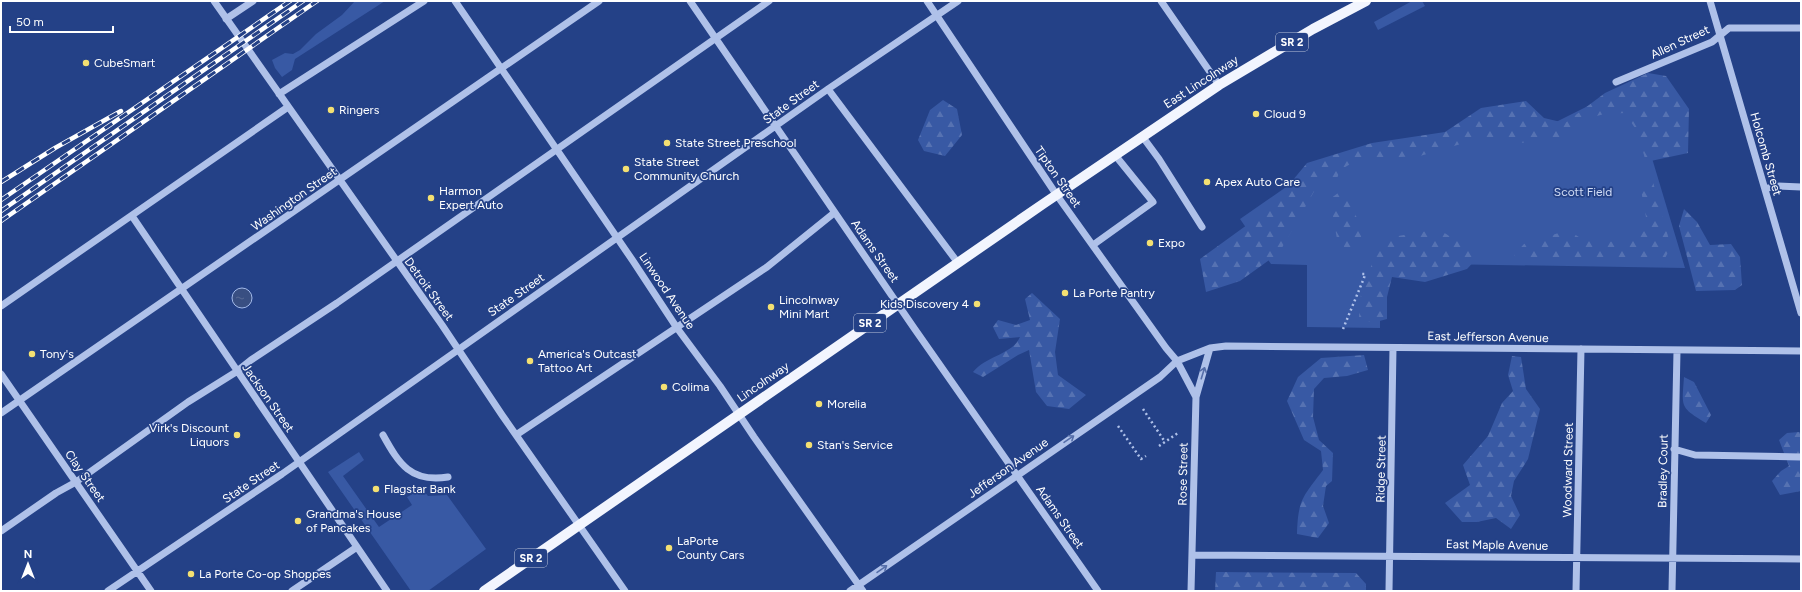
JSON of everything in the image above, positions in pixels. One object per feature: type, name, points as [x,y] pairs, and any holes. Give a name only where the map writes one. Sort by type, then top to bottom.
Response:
[{"type":"main road","name":"East Lincolnway","points":[[1056,194],[1219,85],[1313,29],[1366,1]]},
{"type":"main road","name":"Lincolnway","points":[[484,591],[1056,194]]},
{"type":"street","name":"Detroit Street","points":[[214,1],[459,350],[516,435],[625,591]]},
{"type":"street","points":[[226,19],[253,1]]},
{"type":"street","points":[[279,94],[424,1]]},
{"type":"street","name":"Linwood Avenue","points":[[456,1],[677,328],[861,588]]},
{"type":"street","name":"Washington Street","points":[[1,413],[599,1]]},
{"type":"street","name":"Adams Street","points":[[690,1],[834,213],[1098,591]]},
{"type":"street","points":[[1,531],[56,493],[76,482],[188,402],[298,330],[769,1]]},
{"type":"street","name":"Tipton Street","points":[[926,1],[1056,194],[1166,348],[1177,361]]},
{"type":"street","name":"State Street","points":[[108,591],[299,462],[828,89],[958,1]]},
{"type":"street","points":[[1161,1],[1219,85]]},
{"type":"street","name":"Holcomb Street","points":[[1710,1],[1801,312]]},
{"type":"street","name":"Allen Street","points":[[1616,82],[1712,42],[1730,28],[1801,28]]},
{"type":"street","points":[[828,89],[958,263]]},
{"type":"street","points":[[1,306],[288,107]]},
{"type":"street","points":[[1142,136],[1159,159],[1202,228]]},
{"type":"street","points":[[1093,245],[1153,202],[1115,155]]},
{"type":"street","points":[[1765,189],[1776,186],[1801,187]]},
{"type":"street","points":[[516,435],[767,267],[834,213]]},
{"type":"street","name":"Jackson Street","points":[[132,216],[236,372],[387,591]]},
{"type":"street","name":"East Jefferson Avenue","points":[[1177,361],[1210,348],[1226,346],[1801,351]]},
{"type":"street","points":[[1196,397],[1210,348]]},
{"type":"street","name":"Ridge Street","points":[[1389,591],[1393,348]]},
{"type":"street","name":"Woodward Street","points":[[1576,591],[1581,349]]},
{"type":"street","name":"Bradley Court","points":[[1672,591],[1674,449],[1678,351]]},
{"type":"street","name":"Rose Street","points":[[1177,361],[1196,397],[1193,554],[1190,590]]},
{"type":"street","name":"Jefferson Avenue","points":[[850,591],[861,588],[1017,475],[1160,377],[1177,361]]},
{"type":"street","name":"Clay Street","points":[[1,374],[151,591]]},
{"type":"street","points":[[383,435],[393,454],[413,473],[433,480],[448,477]]},
{"type":"street","points":[[1674,449],[1695,455],[1801,457]]},
{"type":"street","points":[[292,591],[357,547]]},
{"type":"street","name":"East Maple Avenue","points":[[1193,554],[1801,559]]},
{"type":"path","points":[[1343,329],[1364,278],[1365,274],[1360,274]]},
{"type":"path","points":[[1143,409],[1165,442]]},
{"type":"path","points":[[1118,426],[1141,459],[1146,456]]},
{"type":"path","points":[[1159,446],[1178,433]]},
{"type":"green space","points":[[355,1],[385,1],[295,59],[292,70],[282,77],[275,68],[272,60],[285,53],[293,54],[300,50],[316,34],[342,15]]},
{"type":"green space","points":[[1412,1],[1422,1],[1425,6],[1378,30],[1374,22]]},
{"type":"green space","points":[[1648,73],[1666,76],[1689,109],[1688,153],[1646,162],[1637,131],[1625,113],[1604,114],[1593,117],[1562,137],[1521,143],[1501,138],[1481,138],[1420,156],[1359,159],[1340,170],[1332,193],[1324,174],[1279,253],[1240,281],[1206,292],[1200,259],[1269,209],[1307,163],[1372,143],[1445,132],[1481,108],[1526,101],[1544,118],[1565,123],[1605,93]]},
{"type":"green space","name":"Scott Field","points":[[1630,85],[1685,268],[1380,263],[1380,328],[1307,327],[1307,265],[1271,264],[1240,219],[1299,178],[1331,163],[1509,117],[1546,127]]},
{"type":"green space","points":[[943,100],[957,109],[962,135],[945,156],[924,151],[918,140],[930,110]]},
{"type":"green space","points":[[1653,182],[1671,247],[1665,258],[1614,261],[1522,261],[1514,255],[1524,244],[1568,230],[1585,241],[1629,242],[1648,228],[1641,190]]},
{"type":"green space","points":[[1338,193],[1346,196],[1363,230],[1359,244],[1347,250],[1337,239],[1330,199]]},
{"type":"green space","points":[[1684,209],[1697,222],[1710,245],[1731,244],[1740,257],[1742,285],[1735,290],[1696,291],[1679,226]]},
{"type":"green space","points":[[1438,229],[1480,255],[1467,269],[1425,282],[1392,277],[1387,297],[1387,319],[1372,323],[1359,317],[1361,294],[1381,239]]},
{"type":"green space","points":[[1032,293],[1060,319],[1055,352],[1058,375],[1086,395],[1069,409],[1047,406],[1036,392],[1029,350],[1018,355],[983,377],[973,372],[985,362],[1017,343],[1020,337],[999,339],[993,327],[998,320],[1016,325],[1030,320],[1025,299]]},
{"type":"green space","points":[[1364,355],[1368,370],[1347,376],[1324,378],[1314,389],[1313,417],[1319,440],[1333,453],[1332,481],[1326,486],[1323,506],[1329,523],[1318,538],[1297,534],[1300,505],[1306,493],[1323,470],[1321,451],[1304,440],[1287,401],[1298,377],[1321,358]]},
{"type":"green space","points":[[1512,356],[1521,357],[1526,389],[1540,409],[1528,459],[1514,481],[1511,496],[1520,515],[1511,529],[1496,518],[1477,522],[1462,522],[1445,503],[1470,485],[1463,465],[1488,436],[1502,403],[1513,391],[1508,375]]},
{"type":"green space","points":[[1684,377],[1694,382],[1711,415],[1706,423],[1691,413],[1684,405]]},
{"type":"green space","points":[[1787,433],[1801,433],[1801,491],[1780,495],[1772,481],[1781,471],[1789,466],[1779,440]]},
{"type":"green space","points":[[359,452],[364,460],[343,476],[379,527],[412,505],[407,497],[422,489],[428,496],[447,495],[486,549],[428,591],[411,591],[328,472]]},
{"type":"green space","points":[[1216,572],[1356,573],[1366,584],[1366,591],[1215,591]]},
{"type":"water","points":[[242,288],[249,291],[252,298],[249,305],[242,308],[235,305],[232,298],[235,291]]},
{"type":"railway","points":[[1,200],[290,1]]},
{"type":"railway","points":[[1,211],[303,1]]},
{"type":"railway","points":[[1,221],[317,1]]},
{"type":"railway","points":[[1,182],[55,148],[121,111]]},
{"type":"place","name":"CubeSmart","points":[[86,63]]},
{"type":"place","name":"Ringers","points":[[331,110]]},
{"type":"place","name":"Cloud 9","points":[[1256,114]]},
{"type":"place","name":"State Street Preschool","points":[[667,143]]},
{"type":"place","name":"State Street Community Church","points":[[626,169]]},
{"type":"place","name":"Apex Auto Care","points":[[1207,182]]},
{"type":"place","name":"Harmon Expert Auto","points":[[431,198]]},
{"type":"place","name":"Expo","points":[[1150,243]]},
{"type":"place","name":"La Porte Pantry","points":[[1065,293]]},
{"type":"place","name":"Kids Discovery 4","points":[[977,304]]},
{"type":"place","name":"Lincolnway Mini Mart","points":[[771,307]]},
{"type":"place","name":"Tony's","points":[[32,354]]},
{"type":"place","name":"America's Outcast Tattoo Art","points":[[530,361]]},
{"type":"place","name":"Colima","points":[[664,387]]},
{"type":"place","name":"Morelia","points":[[819,404]]},
{"type":"place","name":"Virk's Discount Liquors","points":[[237,435]]},
{"type":"place","name":"Stan's Service","points":[[809,445]]},
{"type":"place","name":"Flagstar Bank","points":[[376,489]]},
{"type":"place","name":"Grandma's House of Pancakes","points":[[298,521]]},
{"type":"place","name":"LaPorte County Cars","points":[[669,548]]},
{"type":"place","name":"La Porte Co-op Shoppes","points":[[191,574]]}]
